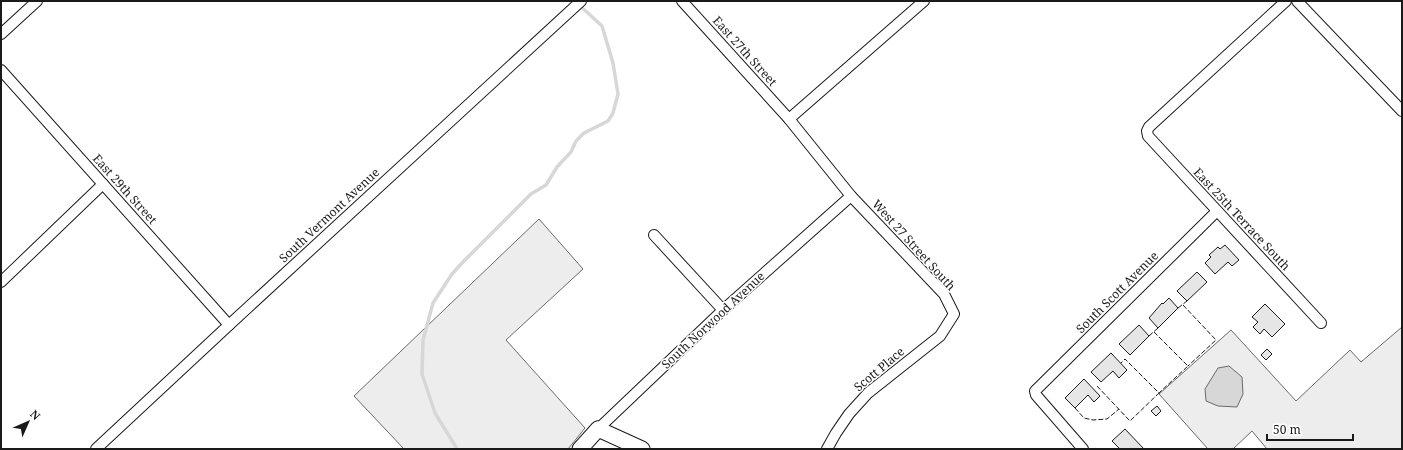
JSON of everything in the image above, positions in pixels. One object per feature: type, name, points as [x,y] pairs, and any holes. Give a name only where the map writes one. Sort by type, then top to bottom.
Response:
[{"type":"street","points":[[1,34],[37,1]]},
{"type":"street","name":"South Vermont Avenue","points":[[96,449],[581,1]]},
{"type":"street","name":"East 27th Street","points":[[682,1],[789,119],[852,196]]},
{"type":"street","points":[[789,119],[924,1]]},
{"type":"street","name":"East 25th Terrace South","points":[[1286,1],[1149,127],[1147,131],[1148,136],[1321,323]]},
{"type":"street","points":[[1297,1],[1402,111]]},
{"type":"street","name":"East 29th Street","points":[[1,70],[229,325]]},
{"type":"street","points":[[1,282],[103,184]]},
{"type":"street","name":"South Norwood Avenue","points":[[580,449],[598,428],[723,310],[852,196]]},
{"type":"street","name":"West 27 Street South","points":[[852,196],[944,294],[954,314]]},
{"type":"street","name":"South Scott Avenue","points":[[1083,449],[1036,396],[1035,391],[1217,211]]},
{"type":"street","points":[[654,235],[723,310]]},
{"type":"street","name":"Scott Place","points":[[827,449],[849,414],[863,398],[940,336],[954,314]]},
{"type":"street","points":[[598,428],[642,449]]},
{"type":"shaded area","points":[[539,219],[583,269],[506,340],[585,428],[568,449],[404,449],[354,396]]},
{"type":"shaded area","points":[[1402,327],[1402,449],[1267,449],[1252,431],[1233,449],[1208,449],[1159,394],[1231,330],[1296,401],[1350,350],[1361,362]]},
{"type":"shaded area","points":[[1229,366],[1242,377],[1243,394],[1237,407],[1218,406],[1206,401],[1205,389],[1218,368]]},
{"type":"building","points":[[1225,245],[1239,260],[1232,266],[1228,262],[1215,274],[1205,263],[1211,257],[1209,255],[1218,247],[1220,249]]},
{"type":"building","points":[[1197,272],[1207,282],[1187,301],[1177,291]]},
{"type":"building","points":[[1169,298],[1178,308],[1158,328],[1149,318],[1162,303],[1163,304]]},
{"type":"building","points":[[1265,304],[1285,324],[1272,337],[1264,329],[1260,334],[1253,327],[1258,322],[1252,317]]},
{"type":"building","points":[[1139,325],[1149,336],[1130,355],[1119,344]]},
{"type":"building","points":[[1267,349],[1272,354],[1266,360],[1261,355]]},
{"type":"building","points":[[1111,353],[1127,370],[1119,378],[1113,371],[1101,382],[1091,372]]},
{"type":"building","points":[[1084,379],[1100,396],[1094,402],[1088,395],[1075,408],[1065,398]]},
{"type":"building","points":[[1157,406],[1161,411],[1156,416],[1151,411]]},
{"type":"building","points":[[1125,429],[1144,449],[1120,449],[1112,441]]},
{"type":"waterway","points":[[457,449],[435,413],[422,374],[423,340],[433,303],[452,274],[463,262],[531,194],[546,185],[557,167],[571,152],[576,141],[584,133],[608,121],[613,113],[618,94],[613,63],[602,26],[578,4]]},
{"type":"fence","points":[[1178,308],[1187,301]]},
{"type":"fence","points":[[1183,305],[1216,340],[1188,366]]},
{"type":"fence","points":[[1149,336],[1158,328]]},
{"type":"fence","points":[[1154,332],[1188,366],[1159,393]]},
{"type":"fence","points":[[1097,386],[1130,421],[1159,393],[1125,359],[1121,363]]},
{"type":"fence","points":[[1075,408],[1084,418],[1093,420],[1107,419],[1119,409]]}]
